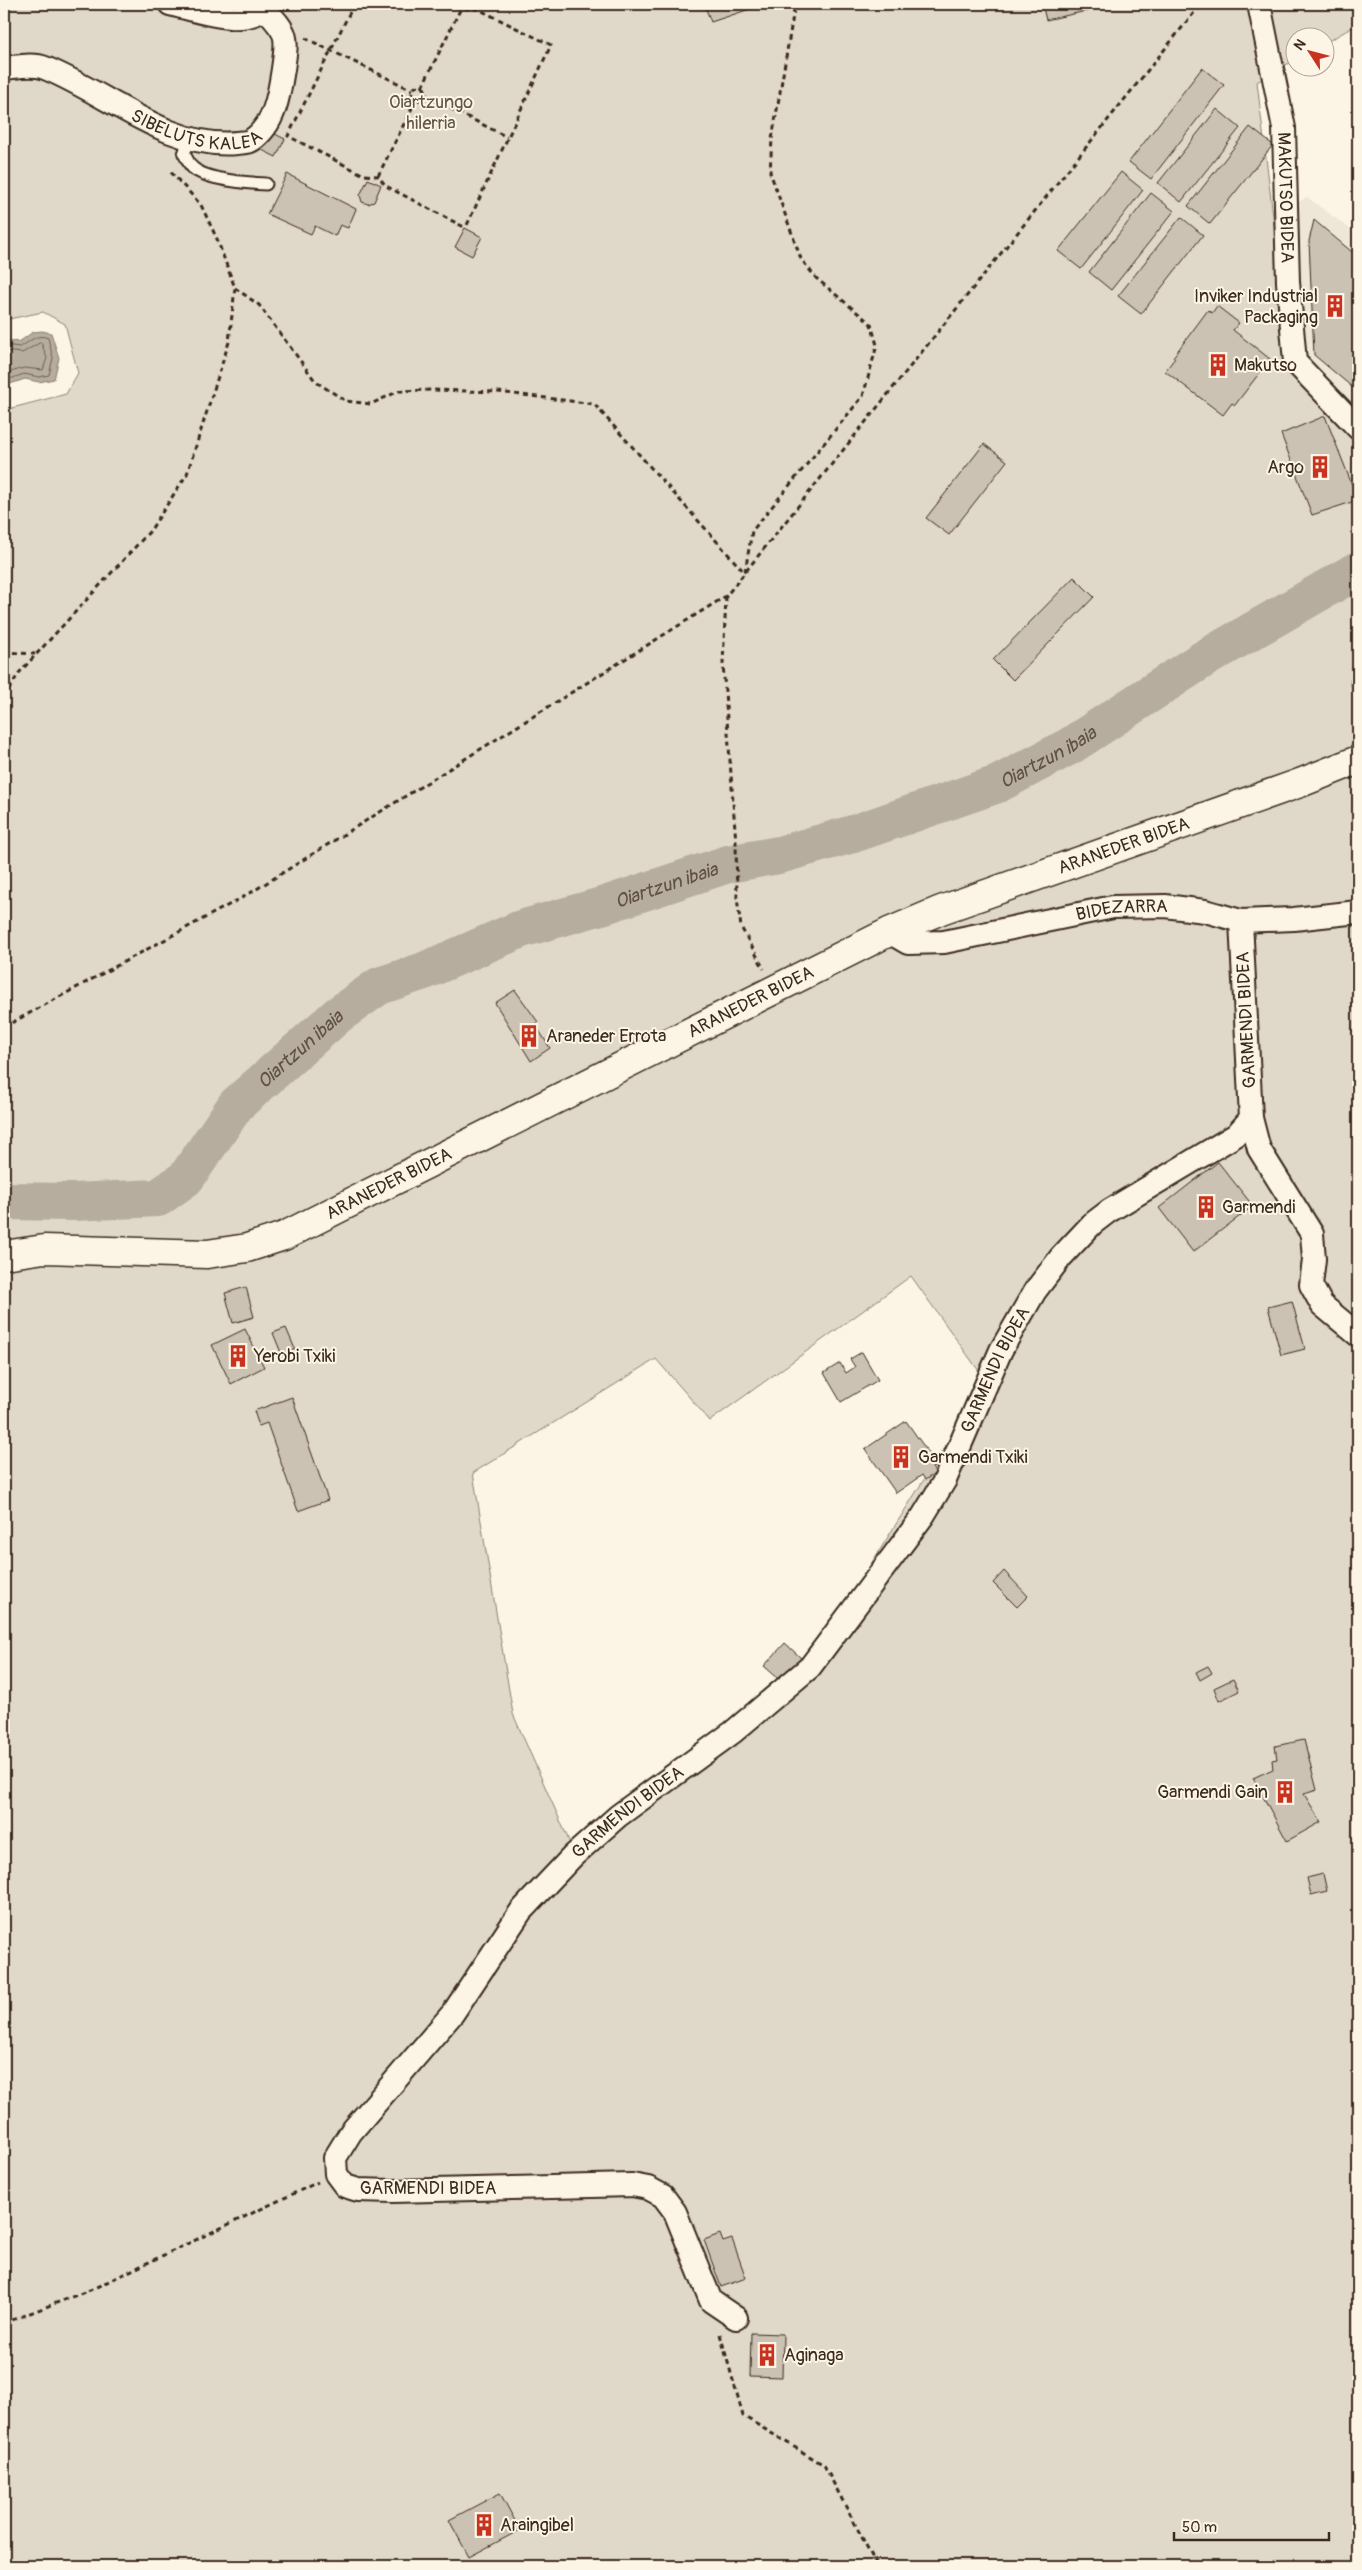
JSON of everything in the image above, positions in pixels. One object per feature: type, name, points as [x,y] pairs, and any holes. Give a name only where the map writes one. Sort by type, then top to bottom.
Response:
[{"type":"street","points":[[170,4],[216,15],[245,18],[267,6],[284,30]]},
{"type":"street","name":"MAKUTSO BIDEA","points":[[1259,4],[1284,128],[1288,282],[1295,362],[1358,428]]},
{"type":"street","name":"SIBELUTS KALEA","points":[[4,68],[23,66],[44,67],[144,120],[190,138],[222,144],[250,141],[267,126],[278,100],[287,42],[284,30]]},
{"type":"street","name":"ARANEDER BIDEA","points":[[4,1254],[44,1250],[207,1254],[247,1248],[284,1236],[889,932],[941,910],[1300,783],[1358,760]]},
{"type":"street","name":"BIDEZARRA","points":[[889,932],[908,943],[944,942],[1113,907],[1165,906],[1205,911],[1241,922],[1294,919],[1358,912]]},
{"type":"street","name":"GARMENDI BIDEA","points":[[1241,922],[1251,1118],[1259,1149],[1312,1234],[1314,1260],[1311,1285],[1322,1305],[1358,1335]]},
{"type":"street","name":"GARMENDI BIDEA","points":[[711,2301],[675,2212],[663,2196],[648,2188],[632,2184],[393,2191],[358,2190],[346,2186],[336,2174],[335,2158],[351,2132],[453,2013],[522,1911],[543,1886],[618,1816],[733,1732],[810,1667],[923,1516],[945,1480],[1001,1350],[1035,1291],[1062,1257],[1092,1224],[1109,1211],[1236,1135],[1251,1118]]},
{"type":"street","points":[[711,2301],[736,2318]]},
{"type":"lane","points":[[190,138],[184,154],[193,168],[209,175],[241,182],[266,184]]},
{"type":"path","points":[[354,4],[288,136],[364,175],[378,176],[386,186],[462,226],[467,224],[551,45],[478,9],[461,8],[457,4]]},
{"type":"path","points":[[745,572],[752,531],[863,396],[877,345],[871,324],[816,278],[801,259],[770,172],[772,139],[795,4]]},
{"type":"path","points":[[4,1027],[247,895],[726,596],[1201,4]]},
{"type":"path","points":[[422,86],[461,8]]},
{"type":"path","points":[[284,30],[331,49],[412,90],[416,100],[378,176]]},
{"type":"path","points":[[412,90],[417,86],[422,86]]},
{"type":"path","points":[[416,100],[423,100],[426,96],[427,92],[422,86]]},
{"type":"path","points":[[426,96],[507,137]]},
{"type":"path","points":[[4,697],[19,673],[150,531],[187,474],[229,342],[235,288],[217,238],[200,206],[168,169]]},
{"type":"path","points":[[235,288],[259,305],[316,382],[346,401],[371,404],[399,391],[433,390],[508,392],[594,404],[745,572]]},
{"type":"path","points":[[726,596],[723,664],[740,927],[776,989]]},
{"type":"path","points":[[4,693],[6,687],[4,652],[36,654]]},
{"type":"path","points":[[4,2323],[90,2290],[336,2174]]},
{"type":"path","points":[[711,2301],[743,2416],[824,2465],[877,2566]]},
{"type":"shaded area","points":[[1307,197],[1358,235],[1358,437],[1290,360],[1272,217]]},
{"type":"green space","name":"Oiartzungo hilerria","points":[[4,4],[1358,4],[1358,24],[1334,38],[1334,28],[1284,28],[1284,66],[1257,82],[1290,359],[1358,437],[1358,675],[1350,680],[1358,719],[1358,2566],[4,2566],[4,410],[66,394],[78,373],[65,324],[43,312],[4,320]],"holes":[[[911,1276],[986,1381],[810,1661],[570,1843],[513,1714],[473,1473],[656,1359],[710,1421]]]},
{"type":"water","points":[[33,332],[51,333],[59,358],[54,379],[39,382],[25,379],[4,386],[4,340],[19,342]]},
{"type":"building","points":[[704,4],[762,4],[762,5],[711,22]]},
{"type":"building","points":[[1042,4],[1118,4],[1046,20]]},
{"type":"building","points":[[1202,68],[1224,85],[1151,179],[1129,162]]},
{"type":"building","points":[[1217,109],[1240,128],[1181,202],[1158,183]]},
{"type":"building","points":[[1250,127],[1273,145],[1210,224],[1188,206]]},
{"type":"building","points":[[269,131],[285,139],[276,157],[260,149]]},
{"type":"building","points":[[1121,172],[1143,190],[1081,269],[1058,251]]},
{"type":"building","points":[[287,174],[356,209],[348,228],[340,225],[335,236],[315,226],[311,234],[267,214]]},
{"type":"building","points":[[368,179],[381,185],[374,202],[368,204],[362,202],[360,195]]},
{"type":"building","points":[[1151,193],[1174,211],[1111,290],[1089,272]]},
{"type":"building","points":[[1181,217],[1203,235],[1141,314],[1118,296]]},
{"type":"building","name":"Inviker Industrial Packaging","points":[[1314,220],[1358,257],[1358,392],[1314,355],[1309,241]]},
{"type":"building","points":[[465,228],[482,237],[472,256],[455,247]]},
{"type":"building","name":"Makutso","points":[[1217,306],[1239,323],[1233,330],[1270,359],[1235,405],[1232,403],[1223,415],[1165,371],[1175,358],[1173,357],[1208,310],[1212,313]]},
{"type":"building","name":"Argo","points":[[1325,416],[1358,500],[1312,515],[1281,434]]},
{"type":"building","points":[[984,444],[1007,461],[949,535],[926,518]]},
{"type":"building","points":[[1074,577],[1094,597],[1013,680],[993,660]]},
{"type":"building","name":"Araneder Errota","points":[[515,990],[538,1022],[535,1024],[550,1048],[531,1061],[495,1003]]},
{"type":"building","name":"Garmendi","points":[[1218,1162],[1253,1206],[1193,1252],[1159,1208]]},
{"type":"building","points":[[246,1287],[254,1317],[233,1323],[225,1293]]},
{"type":"building","points":[[1292,1301],[1305,1349],[1281,1355],[1268,1307]]},
{"type":"building","points":[[286,1328],[295,1349],[282,1355],[273,1333]]},
{"type":"building","name":"Yerobi Txiki","points":[[245,1329],[264,1367],[231,1384],[212,1345]]},
{"type":"building","points":[[862,1352],[878,1380],[841,1402],[824,1373],[840,1363],[846,1373],[855,1367],[850,1359]]},
{"type":"building","points":[[292,1397],[328,1500],[298,1511],[267,1423],[259,1426],[254,1411]]},
{"type":"building","name":"Garmendi Txiki","points":[[906,1421],[937,1465],[932,1468],[936,1473],[925,1480],[922,1475],[896,1493],[865,1449]]},
{"type":"building","points":[[1004,1571],[1028,1596],[1017,1607],[993,1583]]},
{"type":"building","points":[[785,1643],[801,1658],[780,1680],[764,1666]]},
{"type":"building","points":[[1208,1666],[1212,1673],[1200,1680],[1196,1672]]},
{"type":"building","points":[[1233,1679],[1239,1691],[1219,1701],[1214,1688]]},
{"type":"building","name":"Garmendi Gain","points":[[1304,1740],[1317,1790],[1304,1794],[1321,1822],[1287,1841],[1253,1778],[1273,1769],[1272,1760],[1277,1759],[1275,1746]]},
{"type":"building","points":[[1323,1874],[1327,1891],[1311,1895],[1307,1878]]},
{"type":"building","points":[[720,2234],[723,2242],[732,2239],[746,2278],[721,2287],[704,2240]]},
{"type":"building","name":"Aginaga","points":[[751,2333],[783,2334],[782,2377],[750,2376]]},
{"type":"building","name":"Araingibel","points":[[500,2493],[520,2530],[469,2557],[449,2520]]},
{"type":"waterway","name":"Oiartzun ibaia","points":[[4,1201],[73,1202],[158,1198],[186,1178],[236,1105],[338,1015],[379,986],[424,971],[521,929],[605,905],[728,864],[779,855],[853,834],[998,784],[1070,746],[1202,660],[1358,570]]},
{"type":"place","name":"Inviker Industrial Packaging","points":[[1335,306]]},
{"type":"place","name":"Makutso","points":[[1218,365]]},
{"type":"place","name":"Argo","points":[[1320,467]]},
{"type":"place","name":"Araneder Errota","points":[[529,1036]]},
{"type":"place","name":"Garmendi","points":[[1206,1207]]},
{"type":"place","name":"Yerobi Txiki","points":[[238,1356]]},
{"type":"place","name":"Garmendi Txiki","points":[[901,1457]]},
{"type":"place","name":"Garmendi Gain","points":[[1285,1792]]},
{"type":"place","name":"Aginaga","points":[[767,2355]]},
{"type":"place","name":"Araingibel","points":[[484,2525]]}]
